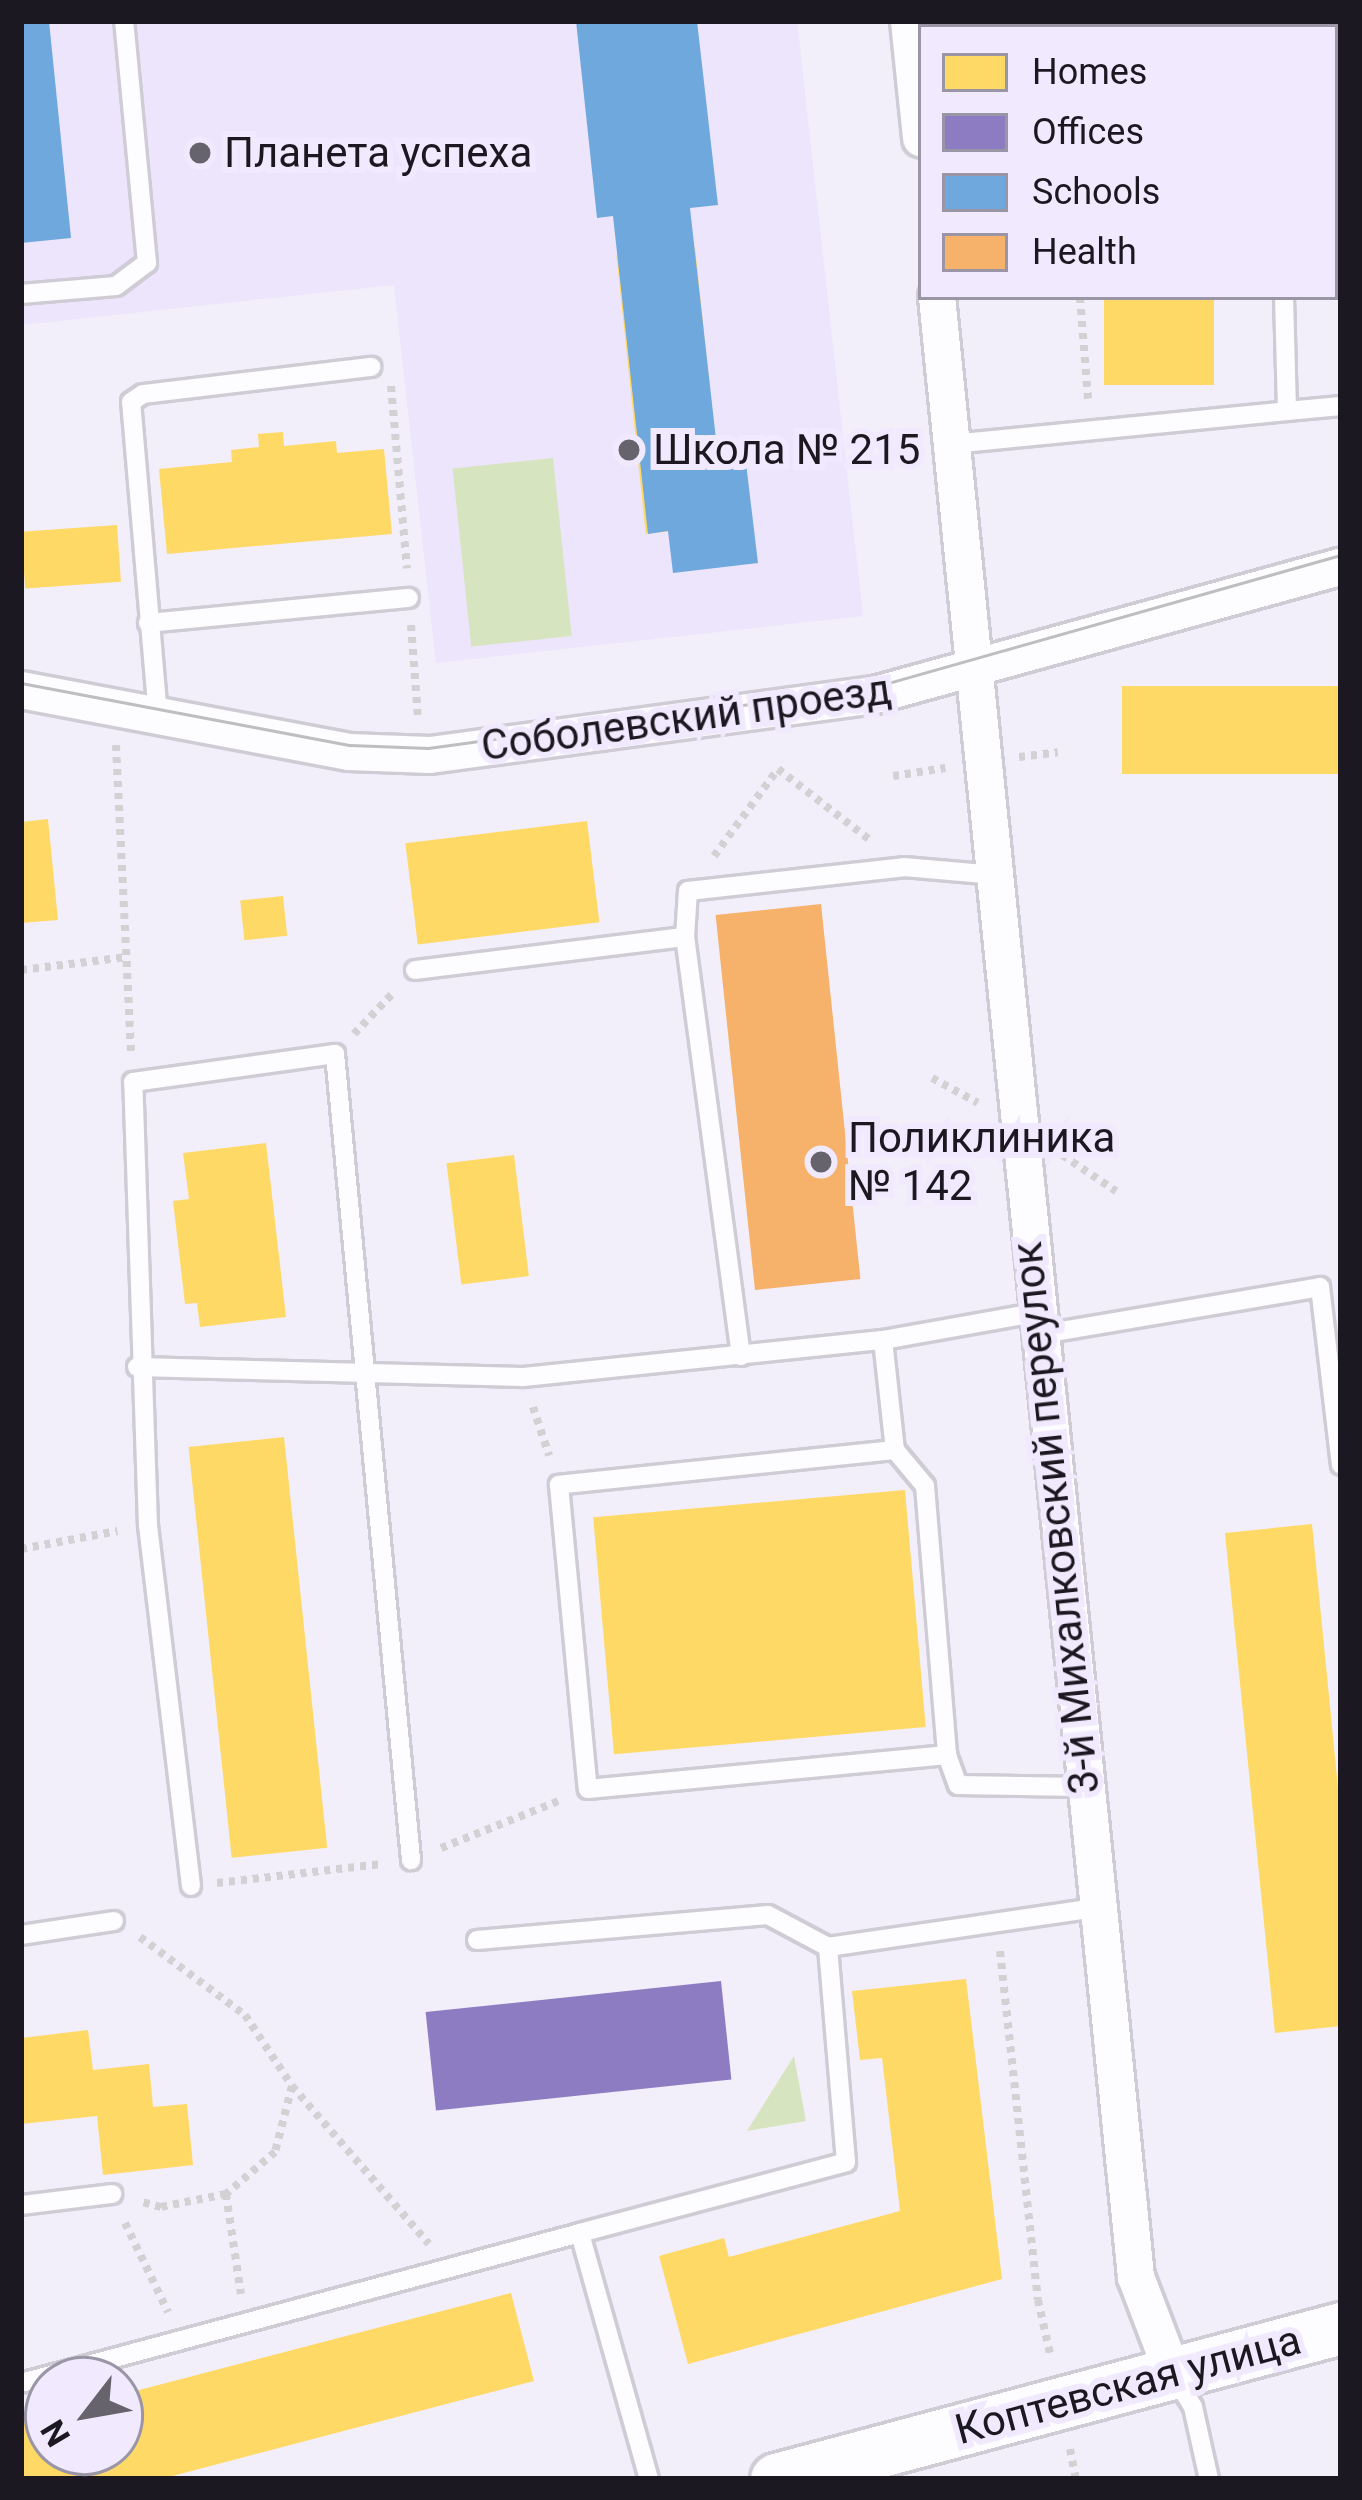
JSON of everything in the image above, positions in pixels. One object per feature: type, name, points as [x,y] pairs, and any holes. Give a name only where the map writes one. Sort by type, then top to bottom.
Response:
[{"type":"street","points":[[909,21],[918,109]]},
{"type":"street","name":"3-й Михалковский переулок","points":[[937,300],[1036,1324],[1136,2277],[1173,2374]]},
{"type":"street","name":"Соболевский проезд","points":[[21,690],[349,752],[420,755],[875,694],[976,671],[1341,567]]},
{"type":"street","name":"Коптевская улица","points":[[776,2479],[1341,2328]]},
{"type":"lane","points":[[21,294],[116,286],[148,262],[124,21]]},
{"type":"lane","points":[[1284,300],[1287,411]]},
{"type":"lane","points":[[158,716],[131,403],[143,394],[371,368]]},
{"type":"lane","points":[[952,444],[1341,406]]},
{"type":"lane","points":[[148,623],[409,598]]},
{"type":"lane","points":[[741,1357],[685,937],[688,891],[904,867],[996,875]]},
{"type":"lane","points":[[415,970],[685,937]]},
{"type":"lane","points":[[190,1886],[148,1526],[137,1367],[133,1082],[335,1054],[361,1372],[411,1861]]},
{"type":"lane","points":[[137,1367],[523,1377],[1036,1324],[1321,1287],[1334,1331],[1341,1465]]},
{"type":"lane","points":[[883,1340],[895,1450],[925,1486],[947,1756],[958,1785],[1083,1787]]},
{"type":"lane","points":[[895,1450],[559,1485],[588,1790],[947,1756]]},
{"type":"lane","points":[[477,1940],[768,1915],[828,1947],[1095,1908]]},
{"type":"lane","points":[[21,1935],[114,1921]]},
{"type":"lane","points":[[21,2383],[846,2162],[828,1947]]},
{"type":"lane","points":[[21,2205],[112,2194]]},
{"type":"lane","points":[[580,2233],[649,2479]]},
{"type":"lane","points":[[1173,2374],[1193,2407],[1209,2479]]},
{"type":"path","points":[[1080,300],[1091,430]]},
{"type":"path","points":[[371,368],[390,377],[420,755]]},
{"type":"path","points":[[114,708],[133,1082]]},
{"type":"path","points":[[688,891],[778,769],[904,867]]},
{"type":"path","points":[[21,970],[127,958]]},
{"type":"path","points":[[335,1054],[415,970]]},
{"type":"path","points":[[523,1377],[559,1485]]},
{"type":"path","points":[[21,1549],[148,1526]]},
{"type":"path","points":[[190,1886],[411,1861],[588,1790]]},
{"type":"path","points":[[997,1919],[1037,2300],[1052,2360]]},
{"type":"path","points":[[114,1921],[187,1965],[245,2015],[292,2086],[450,2268]]},
{"type":"path","points":[[112,2194],[160,2207],[226,2194],[275,2152],[292,2086]]},
{"type":"path","points":[[112,2194],[182,2339]]},
{"type":"path","points":[[226,2194],[246,2322]]},
{"type":"path","points":[[1070,2449],[1076,2479]]},
{"type":"shaded area","name":"Школа № 215","points":[[21,21],[797,21],[863,616],[436,663],[394,285],[21,325]]},
{"type":"green space","points":[[553,458],[572,636],[471,647],[453,469]]},
{"type":"green space","points":[[794,2056],[806,2121],[747,2131]]},
{"type":"building: Homes","points":[[695,247],[724,525],[646,534],[616,255]]},
{"type":"building: Homes","points":[[1104,300],[1214,300],[1214,385],[1104,385]]},
{"type":"building: Homes","points":[[283,432],[284,446],[336,441],[337,453],[384,449],[392,534],[167,554],[159,469],[232,462],[231,450],[259,447],[258,434]]},
{"type":"building: Homes","points":[[117,525],[121,582],[25,589],[21,532]]},
{"type":"building: Homes","points":[[1122,686],[1341,686],[1341,774],[1122,774]]},
{"type":"building: Homes","points":[[48,819],[58,920],[21,923],[21,822]]},
{"type":"building: Homes","points":[[587,821],[599,922],[418,945],[405,843]]},
{"type":"building: Homes","points":[[283,896],[287,936],[244,940],[240,900]]},
{"type":"building: Homes","points":[[266,1143],[286,1317],[200,1327],[197,1303],[185,1304],[173,1201],[189,1199],[183,1153]]},
{"type":"building: Homes","points":[[514,1155],[529,1276],[461,1284],[447,1163]]},
{"type":"building: Homes","points":[[284,1437],[327,1848],[232,1858],[189,1447]]},
{"type":"building: Homes","points":[[905,1490],[926,1727],[614,1754],[593,1517]]},
{"type":"building: Homes","points":[[1312,1524],[1341,1818],[1341,2026],[1275,2033],[1225,1533]]},
{"type":"building: Homes","points":[[966,1979],[1002,2279],[688,2364],[659,2256],[724,2238],[729,2257],[900,2211],[882,2058],[860,2060],[852,1991]]},
{"type":"building: Homes","points":[[88,2030],[93,2070],[149,2064],[153,2107],[187,2104],[193,2165],[103,2175],[97,2116],[21,2124],[21,2038]]},
{"type":"building: Homes","points":[[511,2293],[534,2381],[161,2479],[21,2479],[24,2420],[24,2476],[144,2476],[144,2389]]},
{"type":"building: Offices","points":[[721,1981],[731,2079],[436,2111],[426,2012]]},
{"type":"building: Schools","points":[[21,21],[49,21],[71,238],[21,243]]},
{"type":"building: Schools","points":[[576,21],[697,21],[718,205],[690,208],[719,466],[746,463],[758,563],[673,573],[668,531],[648,534],[613,216],[597,218]]},
{"type":"building: Health","points":[[821,904],[860,1279],[755,1290],[716,915]]},
{"type":"tram line","points":[[21,683],[350,745],[428,748],[874,687],[1341,555]]},
{"type":"place","name":"Планета успеха","points":[[200,153]]},
{"type":"place","name":"Школа № 215","points":[[629,450]]},
{"type":"place","name":"Поликлиника № 142","points":[[821,1162]]}]
